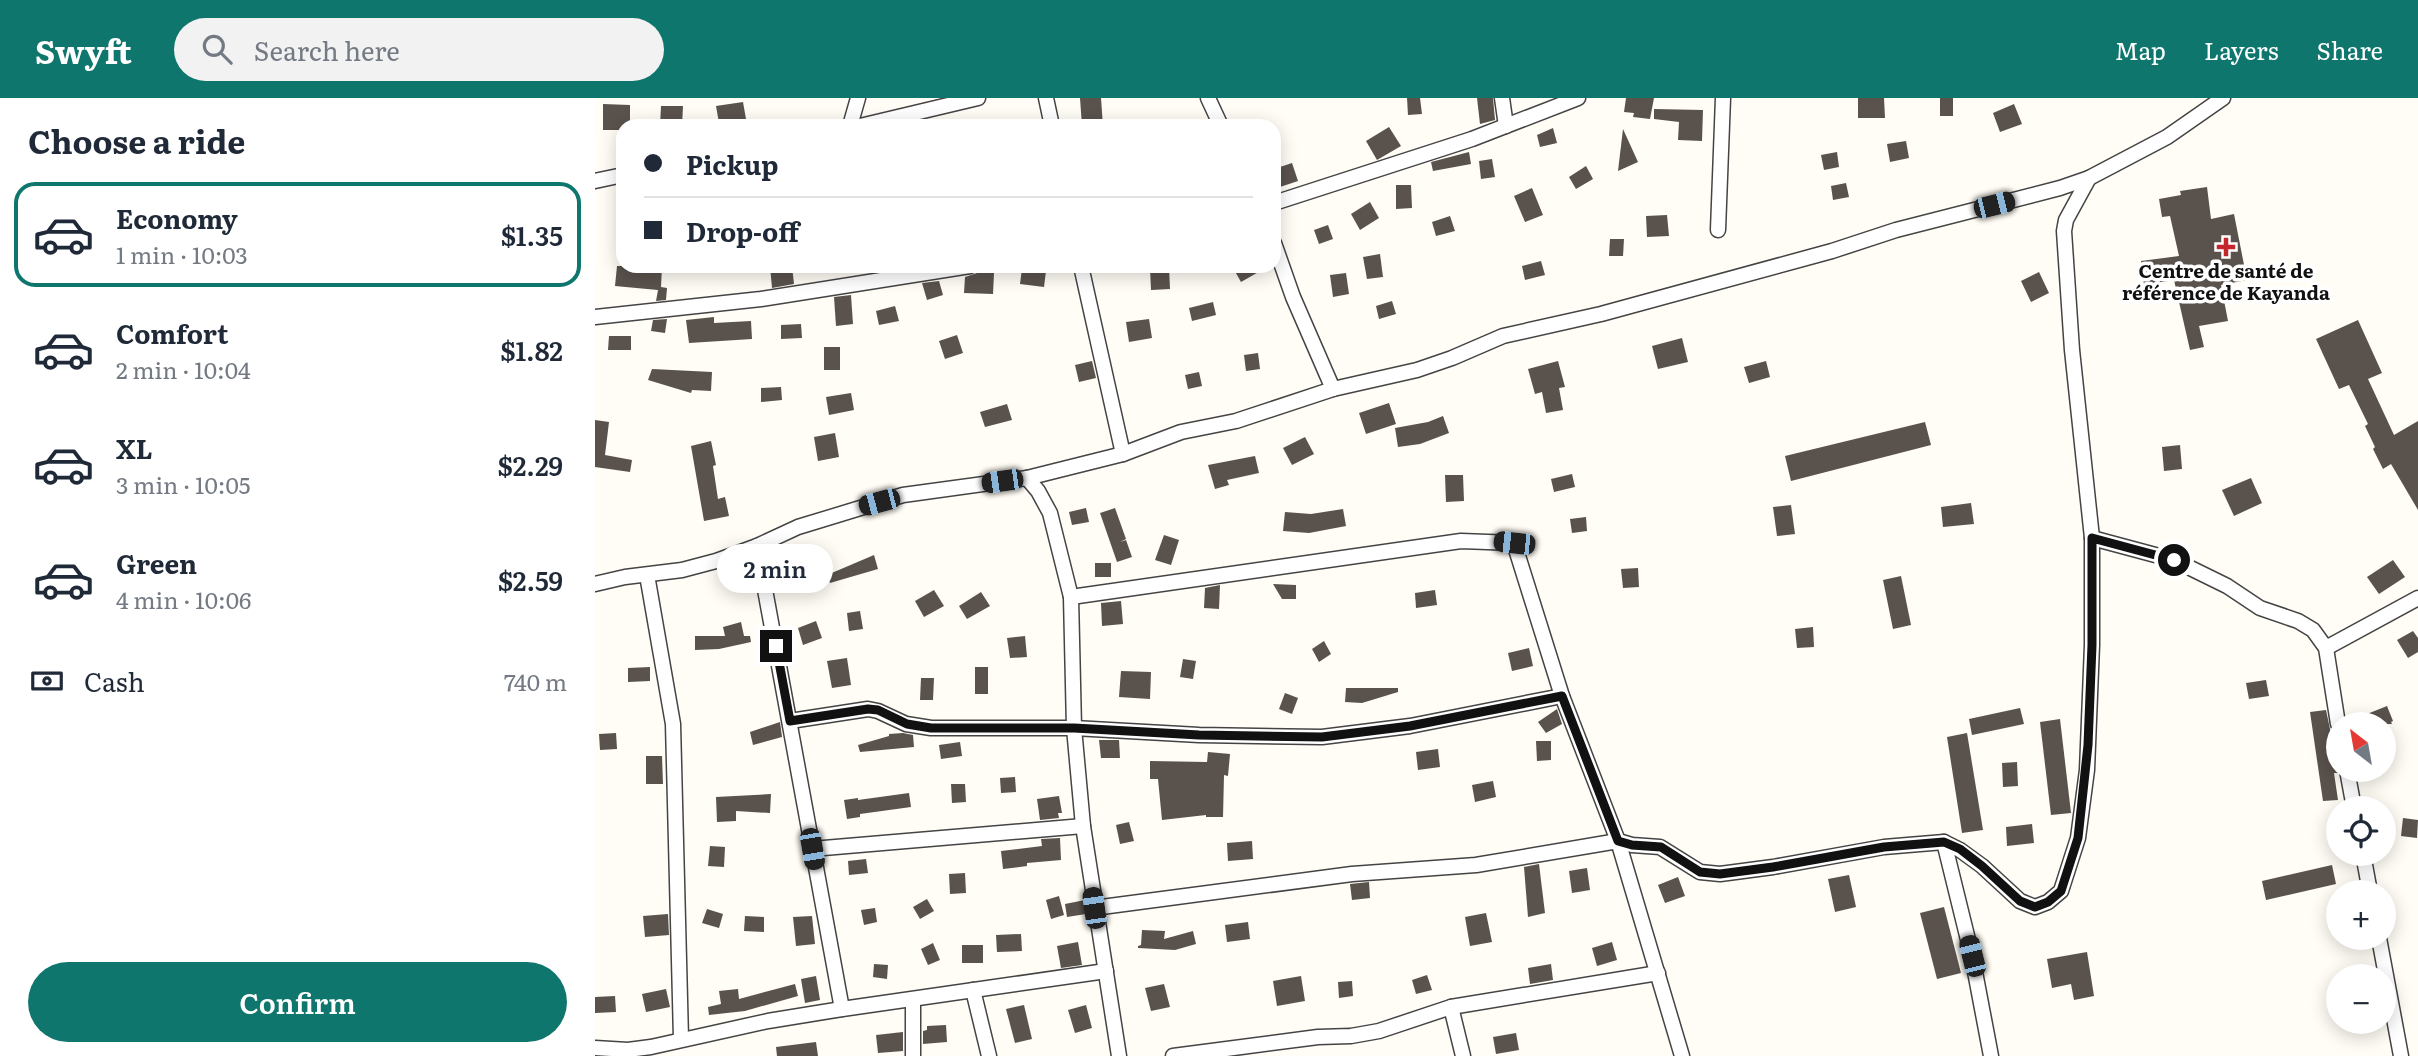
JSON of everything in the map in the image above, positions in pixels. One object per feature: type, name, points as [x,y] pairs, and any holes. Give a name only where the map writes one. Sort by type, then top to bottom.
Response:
[{"type":"street","points":[[852,119],[858,98]]},
{"type":"street","points":[[890,119],[978,98]]},
{"type":"street","points":[[1046,98],[1050,119]]},
{"type":"street","points":[[1208,98],[1218,119]]},
{"type":"street","points":[[1502,98],[1506,126]]},
{"type":"street","points":[[1281,201],[1472,139],[1578,98]]},
{"type":"street","points":[[1718,230],[1723,98]]},
{"type":"street","points":[[595,584],[701,566],[757,546],[798,527],[903,495],[1027,478],[1123,454],[1181,432],[1236,421],[1333,389],[1417,370],[1503,336],[1601,314],[2089,178],[2167,137],[2223,98]]},
{"type":"street","points":[[595,181],[616,177]]},
{"type":"street","points":[[1094,908],[1352,874],[1476,865],[1618,841],[1661,847],[1700,872],[1720,874],[1884,847],[1944,842],[1960,849],[1982,866],[2020,901],[2035,907],[2048,902],[2061,891],[2078,838],[2087,769],[2092,645],[2092,538],[2072,350],[2064,231],[2066,220],[2089,178]]},
{"type":"street","points":[[1281,263],[1333,389]]},
{"type":"street","points":[[595,317],[761,299],[925,273]]},
{"type":"street","points":[[1083,273],[1123,454]]},
{"type":"street","points":[[1027,478],[1050,513],[1071,597],[1074,728],[1083,826],[1119,1056]]},
{"type":"street","points":[[2092,538],[2174,560],[2227,586],[2260,608],[2298,621],[2313,630],[2326,648],[2336,712]]},
{"type":"street","points":[[1071,597],[1461,541],[1514,543],[1562,696],[1618,841],[1682,1056]]},
{"type":"street","points":[[757,546],[842,1009]]},
{"type":"street","points":[[647,575],[673,724],[681,1039]]},
{"type":"street","points":[[2326,648],[2418,598]]},
{"type":"street","points":[[790,721],[868,709],[878,710],[907,724],[931,728],[1074,728],[1199,735],[1322,737],[1410,726],[1562,696]]},
{"type":"street","points":[[812,849],[1083,826]]},
{"type":"street","points":[[1944,842],[1972,956],[1990,1056]]},
{"type":"street","points":[[2381,950],[2401,1056]]},
{"type":"street","points":[[595,1048],[627,1053],[681,1039],[842,1009],[1106,971]]},
{"type":"street","points":[[1173,1056],[1369,1033],[1451,1007],[1658,973]]},
{"type":"street","points":[[973,990],[989,1056]]},
{"type":"street","points":[[913,1000],[913,1056]]},
{"type":"street","points":[[1451,1007],[1463,1056]]},
{"type":"building","points":[[1080,98],[1101,98],[1102,119],[1082,119]]},
{"type":"building","points":[[1407,98],[1420,98],[1422,114],[1408,115]]},
{"type":"building","points":[[1477,98],[1493,98],[1495,120],[1480,124]]},
{"type":"building","points":[[1626,98],[1654,98],[1650,119],[1633,117],[1634,113],[1624,112]]},
{"type":"building","points":[[1858,98],[1884,98],[1885,118],[1858,118]]},
{"type":"building","points":[[1940,98],[1953,98],[1953,116],[1940,116]]},
{"type":"building","points":[[743,102],[746,119],[718,119],[716,106]]},
{"type":"building","points":[[603,104],[630,105],[630,119],[616,119],[616,130],[603,130]]},
{"type":"building","points":[[2014,104],[2022,124],[2000,132],[1993,113]]},
{"type":"building","points":[[661,106],[683,106],[682,119],[660,119]]},
{"type":"building","points":[[1654,109],[1703,110],[1702,141],[1678,140],[1679,122],[1654,119]]},
{"type":"building","points":[[1389,127],[1401,146],[1377,160],[1366,141]]},
{"type":"building","points":[[1553,128],[1557,143],[1540,147],[1537,135]]},
{"type":"building","points":[[1623,129],[1638,162],[1618,171]]},
{"type":"building","points":[[1906,141],[1909,158],[1890,162],[1887,144]]},
{"type":"building","points":[[1469,152],[1471,164],[1433,171],[1431,162]]},
{"type":"building","points":[[1837,152],[1839,167],[1824,170],[1821,155]]},
{"type":"building","points":[[1492,159],[1495,177],[1481,179],[1479,161]]},
{"type":"building","points":[[1292,163],[1298,181],[1281,187],[1281,167]]},
{"type":"building","points":[[1586,166],[1593,179],[1576,189],[1569,177]]},
{"type":"building","points":[[1846,183],[1849,197],[1833,200],[1831,186]]},
{"type":"building","points":[[1396,185],[1411,185],[1412,208],[1396,209]]},
{"type":"building","points":[[2207,187],[2211,219],[2234,214],[2247,280],[2221,285],[2228,321],[2199,326],[2204,347],[2190,350],[2174,280],[2144,285],[2141,261],[2179,256],[2170,216],[2162,217],[2159,199],[2181,195],[2180,191]]},
{"type":"building","points":[[1532,188],[1543,215],[1525,222],[1514,196]]},
{"type":"building","points":[[1370,202],[1379,218],[1360,230],[1351,214]]},
{"type":"building","points":[[1667,215],[1669,236],[1647,237],[1646,216]]},
{"type":"building","points":[[1450,216],[1455,231],[1436,236],[1432,222]]},
{"type":"building","points":[[1328,225],[1333,239],[1319,244],[1314,230]]},
{"type":"building","points":[[1610,239],[1624,239],[1623,256],[1609,256]]},
{"type":"building","points":[[1380,254],[1383,277],[1367,279],[1363,257]]},
{"type":"building","points":[[1541,261],[1545,275],[1525,280],[1522,266]]},
{"type":"building","points":[[2039,272],[2049,293],[2031,302],[2021,281]]},
{"type":"building","points":[[616,273],[662,273],[661,287],[667,288],[666,300],[656,301],[658,290],[615,286]]},
{"type":"building","points":[[771,273],[793,273],[794,284],[772,288]]},
{"type":"building","points":[[977,273],[994,273],[993,294],[964,293],[965,277]]},
{"type":"building","points":[[1021,273],[1046,273],[1044,287],[1020,284]]},
{"type":"building","points":[[1150,273],[1169,273],[1170,289],[1151,290]]},
{"type":"building","points":[[1236,273],[1257,273],[1241,282]]},
{"type":"building","points":[[1346,273],[1349,294],[1333,297],[1330,275]]},
{"type":"building","points":[[939,281],[943,295],[927,300],[922,283]]},
{"type":"building","points":[[851,295],[853,324],[836,326],[834,297]]},
{"type":"building","points":[[1392,301],[1396,314],[1379,319],[1376,306]]},
{"type":"building","points":[[1213,302],[1216,315],[1192,321],[1189,308]]},
{"type":"building","points":[[895,306],[899,321],[879,325],[876,311]]},
{"type":"building","points":[[714,317],[714,323],[751,321],[752,339],[689,343],[686,320]]},
{"type":"building","points":[[667,319],[665,333],[651,331],[653,320]]},
{"type":"building","points":[[1149,319],[1152,338],[1129,342],[1126,322]]},
{"type":"building","points":[[2358,320],[2382,373],[2368,379],[2394,435],[2418,421],[2418,510],[2391,464],[2383,469],[2365,426],[2368,424],[2349,385],[2339,389],[2316,339]]},
{"type":"building","points":[[801,324],[802,338],[781,339],[781,325]]},
{"type":"building","points":[[957,335],[963,353],[945,359],[939,341]]},
{"type":"building","points":[[609,336],[631,336],[631,350],[608,350]]},
{"type":"building","points":[[1682,338],[1688,362],[1658,369],[1652,346]]},
{"type":"building","points":[[824,347],[840,347],[840,370],[824,370]]},
{"type":"building","points":[[1258,353],[1260,369],[1246,371],[1244,355]]},
{"type":"building","points":[[1092,361],[1096,378],[1079,382],[1075,365]]},
{"type":"building","points":[[1558,361],[1565,387],[1559,388],[1563,410],[1546,413],[1542,392],[1535,394],[1528,369]]},
{"type":"building","points":[[1766,361],[1770,377],[1749,383],[1744,367]]},
{"type":"building","points":[[652,369],[712,372],[711,391],[692,390],[691,393],[648,380]]},
{"type":"building","points":[[1199,372],[1202,386],[1188,389],[1185,375]]},
{"type":"building","points":[[781,387],[782,400],[761,402],[761,388]]},
{"type":"building","points":[[851,393],[854,410],[829,415],[826,397]]},
{"type":"building","points":[[1389,403],[1396,424],[1366,434],[1359,413]]},
{"type":"building","points":[[1007,404],[1012,420],[985,427],[980,412]]},
{"type":"building","points":[[1443,416],[1449,433],[1420,444],[1398,447],[1395,428],[1428,422]]},
{"type":"building","points":[[595,420],[609,422],[605,455],[632,460],[630,472],[595,467]]},
{"type":"building","points":[[1925,422],[1931,445],[1791,481],[1785,456]]},
{"type":"building","points":[[835,433],[839,457],[818,461],[814,437]]},
{"type":"building","points":[[1305,437],[1314,454],[1292,465],[1283,448]]},
{"type":"building","points":[[711,441],[718,499],[725,497],[729,516],[704,521],[691,446]]},
{"type":"building","points":[[2180,445],[2182,469],[2164,471],[2162,447]]},
{"type":"building","points":[[1255,456],[1259,473],[1227,480],[1229,485],[1215,489],[1208,465]]},
{"type":"building","points":[[1572,474],[1575,487],[1554,492],[1551,479]]},
{"type":"building","points":[[1445,475],[1463,475],[1464,501],[1446,502]]},
{"type":"building","points":[[2251,478],[2262,503],[2234,516],[2222,490]]},
{"type":"building","points":[[1971,503],[1974,524],[1943,527],[1941,507]]},
{"type":"building","points":[[1791,505],[1795,534],[1777,536],[1773,507]]},
{"type":"building","points":[[1086,508],[1089,522],[1072,525],[1069,512]]},
{"type":"building","points":[[1115,508],[1126,539],[1120,542],[1126,540],[1132,557],[1117,562],[1100,513]]},
{"type":"building","points":[[1343,509],[1346,526],[1309,533],[1283,531],[1285,512],[1311,514]]},
{"type":"building","points":[[1586,517],[1587,531],[1572,533],[1570,519]]},
{"type":"building","points":[[1164,535],[1179,540],[1171,565],[1155,560]]},
{"type":"building","points":[[874,555],[878,569],[830,583],[827,575]]},
{"type":"building","points":[[2393,560],[2405,577],[2379,594],[2367,577]]},
{"type":"building","points":[[1095,563],[1111,563],[1111,577],[1095,577]]},
{"type":"building","points":[[1638,568],[1639,587],[1623,588],[1621,569]]},
{"type":"building","points":[[1901,576],[1911,625],[1893,629],[1883,580]]},
{"type":"building","points":[[1273,584],[1296,585],[1296,599],[1282,599]]},
{"type":"building","points":[[1220,585],[1219,609],[1204,608],[1205,588]]},
{"type":"building","points":[[934,590],[944,606],[924,617],[915,601]]},
{"type":"building","points":[[1435,590],[1437,605],[1416,608],[1415,593]]},
{"type":"building","points":[[981,592],[990,606],[967,619],[959,606]]},
{"type":"building","points":[[1121,601],[1123,624],[1102,626],[1101,603]]},
{"type":"building","points":[[860,611],[863,629],[849,631],[847,613]]},
{"type":"building","points":[[816,621],[822,638],[803,645],[798,628]]},
{"type":"building","points":[[741,622],[744,636],[750,636],[751,642],[719,649],[695,650],[695,636],[725,636],[723,627]]},
{"type":"building","points":[[1813,627],[1814,647],[1797,648],[1795,629]]},
{"type":"building","points":[[2413,631],[2418,638],[2418,652],[2408,658],[2397,640]]},
{"type":"building","points":[[1025,636],[1027,657],[1010,658],[1007,638]]},
{"type":"building","points":[[1324,641],[1331,654],[1319,662],[1312,649]]},
{"type":"building","points":[[1529,648],[1533,666],[1512,671],[1508,653]]},
{"type":"building","points":[[847,658],[851,685],[832,688],[827,661]]},
{"type":"building","points":[[1183,659],[1196,661],[1193,679],[1180,677]]},
{"type":"building","points":[[650,667],[650,681],[628,682],[628,668]]},
{"type":"building","points":[[975,667],[988,667],[988,694],[975,694]]},
{"type":"building","points":[[1121,671],[1151,672],[1150,699],[1119,697]]},
{"type":"building","points":[[921,678],[934,678],[933,700],[920,700]]},
{"type":"building","points":[[2266,680],[2269,696],[2249,699],[2246,683]]},
{"type":"building","points":[[1346,688],[1398,688],[1398,692],[1362,703],[1345,702]]},
{"type":"building","points":[[1285,693],[1298,698],[1292,714],[1279,709]]},
{"type":"building","points":[[2387,706],[2389,712],[2372,712]]},
{"type":"building","points":[[2020,708],[2024,724],[1972,735],[1969,719]]},
{"type":"building","points":[[1557,709],[1562,724],[1546,733],[1538,722]]},
{"type":"building","points":[[2310,712],[2326,712],[2326,782],[2335,782],[2337,796],[2326,796],[2326,801],[2323,801]]},
{"type":"building","points":[[2060,719],[2071,813],[2051,815],[2040,722]]},
{"type":"building","points":[[780,722],[782,737],[753,745],[750,732]]},
{"type":"building","points":[[616,733],[617,749],[600,750],[599,734]]},
{"type":"building","points":[[1967,733],[1983,830],[1962,833],[1947,737]]},
{"type":"building","points":[[889,734],[913,735],[914,747],[860,752],[858,745]]},
{"type":"building","points":[[1099,740],[1119,740],[1120,758],[1101,758]]},
{"type":"building","points":[[1536,741],[1551,741],[1551,760],[1537,761]]},
{"type":"building","points":[[960,742],[962,756],[941,759],[939,745]]},
{"type":"building","points":[[1438,749],[1440,767],[1418,770],[1416,752]]},
{"type":"building","points":[[1208,752],[1230,754],[1228,776],[1224,775],[1223,817],[1206,815],[1162,820],[1158,779],[1150,779],[1150,761],[1207,762]]},
{"type":"building","points":[[646,756],[662,756],[663,784],[646,784]]},
{"type":"building","points":[[2017,762],[2018,786],[2003,787],[2002,763]]},
{"type":"building","points":[[1015,777],[1016,792],[1001,793],[1000,778]]},
{"type":"building","points":[[1493,781],[1496,797],[1475,802],[1472,785]]},
{"type":"building","points":[[951,784],[965,784],[966,802],[952,803]]},
{"type":"building","points":[[909,793],[911,807],[860,814],[860,817],[847,819],[844,800]]},
{"type":"building","points":[[771,794],[770,813],[736,811],[736,821],[717,822],[716,797]]},
{"type":"building","points":[[1059,796],[1062,813],[1058,813],[1059,818],[1040,820],[1037,799]]},
{"type":"building","points":[[2403,818],[2418,820],[2417,838],[2401,836]]},
{"type":"building","points":[[1129,822],[1134,841],[1120,844],[1116,825]]},
{"type":"building","points":[[2032,824],[2034,843],[2007,846],[2006,827]]},
{"type":"building","points":[[1060,838],[1061,860],[1027,863],[1027,866],[1003,869],[1001,851],[1042,846],[1041,839]]},
{"type":"building","points":[[1252,841],[1253,859],[1228,861],[1227,843]]},
{"type":"building","points":[[710,846],[725,847],[724,867],[708,866]]},
{"type":"building","points":[[866,859],[868,873],[849,875],[848,861]]},
{"type":"building","points":[[1539,864],[1545,913],[1528,917],[1524,867]]},
{"type":"building","points":[[2328,866],[2332,866],[2335,880],[2326,880],[2326,886],[2266,900],[2262,881]]},
{"type":"building","points":[[1587,868],[1590,890],[1572,893],[1569,871]]},
{"type":"building","points":[[965,873],[966,893],[950,894],[949,874]]},
{"type":"building","points":[[1849,875],[1856,907],[1835,912],[1828,879]]},
{"type":"building","points":[[1678,877],[1685,896],[1665,903],[1658,885]]},
{"type":"building","points":[[1369,882],[1370,898],[1352,900],[1350,884]]},
{"type":"building","points":[[1059,896],[1064,915],[1051,919],[1046,900]]},
{"type":"building","points":[[927,899],[934,911],[920,919],[913,907]]},
{"type":"building","points":[[1085,900],[1086,914],[1067,917],[1065,904]]},
{"type":"building","points":[[1944,907],[1961,973],[1937,979],[1920,913]]},
{"type":"building","points":[[875,908],[877,922],[864,925],[861,910]]},
{"type":"building","points":[[707,909],[723,914],[719,928],[702,923]]},
{"type":"building","points":[[1486,913],[1492,942],[1470,946],[1465,917]]},
{"type":"building","points":[[668,914],[669,935],[645,937],[643,916]]},
{"type":"building","points":[[745,916],[764,917],[764,932],[744,931]]},
{"type":"building","points":[[812,916],[815,944],[796,946],[793,917]]},
{"type":"building","points":[[1248,922],[1250,939],[1227,942],[1225,925]]},
{"type":"building","points":[[1142,930],[1165,931],[1164,939],[1193,931],[1196,944],[1175,950],[1138,948],[1141,945]]},
{"type":"building","points":[[1021,934],[1022,951],[997,952],[996,935]]},
{"type":"building","points":[[1078,942],[1082,965],[1061,968],[1057,946]]},
{"type":"building","points":[[1612,942],[1617,960],[1597,966],[1592,948]]},
{"type":"building","points":[[933,943],[940,960],[928,965],[921,949]]},
{"type":"building","points":[[962,945],[983,945],[983,963],[962,963]]},
{"type":"building","points":[[2087,952],[2094,996],[2074,1000],[2071,984],[2052,988],[2047,959]]},
{"type":"building","points":[[874,964],[888,965],[887,979],[873,977]]},
{"type":"building","points":[[1551,964],[1553,980],[1530,984],[1528,968]]},
{"type":"building","points":[[1427,975],[1432,990],[1416,994],[1412,980]]},
{"type":"building","points":[[816,976],[820,1000],[805,1003],[801,979]]},
{"type":"building","points":[[1301,976],[1305,1001],[1277,1006],[1273,981]]},
{"type":"building","points":[[1352,981],[1353,996],[1339,998],[1338,982]]},
{"type":"building","points":[[795,984],[798,996],[745,1011],[709,1015],[708,1007],[721,1004],[719,991],[738,989],[739,999]]},
{"type":"building","points":[[1164,984],[1170,1007],[1151,1011],[1145,988]]},
{"type":"building","points":[[666,989],[670,1007],[646,1012],[642,994]]},
{"type":"building","points":[[615,996],[616,1012],[595,1013],[595,997]]},
{"type":"building","points":[[1024,1005],[1032,1039],[1015,1043],[1006,1009]]},
{"type":"building","points":[[1086,1005],[1092,1028],[1075,1033],[1068,1010]]},
{"type":"building","points":[[946,1025],[947,1042],[923,1044],[923,1031],[927,1030],[927,1026]]},
{"type":"building","points":[[903,1032],[903,1051],[878,1053],[876,1035]]},
{"type":"building","points":[[1516,1033],[1519,1050],[1496,1054],[1493,1037]]},
{"type":"building","points":[[816,1042],[818,1056],[777,1056],[776,1047]]},
{"type":"place","name":"Centre de santé de référence de Kayanda","points":[[2226,247]]},
{"type":"route","points":[[776,646],[790,721],[868,709],[878,710],[907,724],[931,728],[1074,728],[1199,735],[1322,737],[1410,726],[1562,696],[1618,841],[1661,847],[1700,872],[1720,874],[1884,847],[1944,842],[1960,849],[1982,866],[2020,901],[2035,907],[2048,902],[2061,891],[2078,838],[2087,769],[2092,645],[2092,538],[2174,560]]}]
